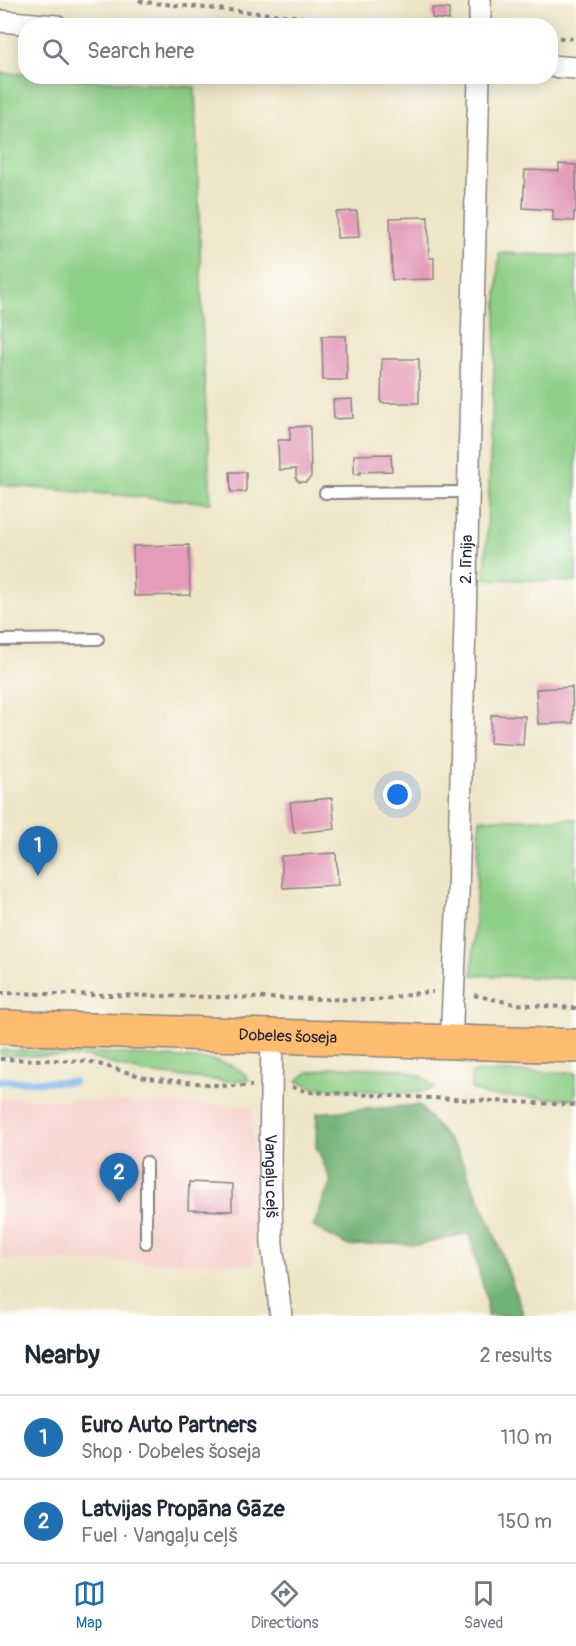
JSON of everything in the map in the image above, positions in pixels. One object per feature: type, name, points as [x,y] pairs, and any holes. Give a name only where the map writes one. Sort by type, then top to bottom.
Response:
[{"type":"main road","name":"Dobeles šoseja","points":[[0,1027],[576,1046]]},
{"type":"street","points":[[480,0],[480,18]]},
{"type":"street","points":[[0,21],[18,23]]},
{"type":"street","points":[[558,67],[576,68]]},
{"type":"street","name":"2. līnija","points":[[451,1042],[459,871],[479,84]]},
{"type":"street","name":"Vangaļu ceļš","points":[[272,1035],[270,1094],[272,1244],[281,1316]]},
{"type":"lane","points":[[325,493],[470,492]]},
{"type":"lane","points":[[0,640],[98,639]]},
{"type":"lane","points":[[146,1162],[146,1243]]},
{"type":"path","points":[[138,0],[313,18]]},
{"type":"path","points":[[558,38],[576,39]]},
{"type":"path","points":[[0,993],[374,1000],[391,999],[422,992],[482,996],[515,1004],[576,1008]]},
{"type":"shaded area","points":[[0,1098],[253,1106],[254,1264],[0,1260]]},
{"type":"green space","points":[[0,73],[18,74],[18,84],[152,84],[195,87],[204,372],[211,503],[0,485]]},
{"type":"green space","points":[[499,253],[576,256],[576,582],[485,579]]},
{"type":"green space","points":[[480,819],[576,819],[576,979],[472,975]]},
{"type":"green space","points":[[0,1050],[88,1052],[212,1060],[233,1066],[244,1073],[249,1080],[225,1081],[144,1073],[87,1057],[0,1055]]},
{"type":"green space","points":[[334,1067],[402,1069],[423,1077],[435,1088],[415,1093],[314,1088],[297,1081],[307,1073]]},
{"type":"green space","points":[[479,1071],[576,1073],[576,1099],[488,1096],[471,1089],[471,1074]]},
{"type":"green space","points":[[419,1105],[458,1152],[493,1230],[524,1316],[487,1316],[486,1298],[469,1233],[419,1245],[391,1243],[349,1246],[313,1227],[331,1181],[316,1146],[317,1113]]},
{"type":"building","points":[[432,8],[449,9],[449,18],[432,18]]},
{"type":"building","points":[[559,164],[576,165],[574,221],[553,220],[553,210],[523,208],[525,170],[559,171]]},
{"type":"building","points":[[357,211],[359,237],[337,238],[336,212]]},
{"type":"building","points":[[428,217],[429,258],[434,258],[434,279],[392,280],[390,218]]},
{"type":"building","points":[[322,336],[346,336],[347,380],[323,380]]},
{"type":"building","points":[[382,359],[419,359],[419,403],[381,403]]},
{"type":"building","points":[[352,399],[353,418],[334,419],[333,400]]},
{"type":"building","points":[[310,426],[311,477],[306,482],[299,482],[296,479],[296,469],[279,470],[278,440],[290,440],[290,427]]},
{"type":"building","points":[[391,454],[392,471],[354,474],[354,455]]},
{"type":"building","points":[[230,472],[246,472],[246,492],[231,492]]},
{"type":"building","points":[[189,545],[190,595],[134,596],[133,546]]},
{"type":"building","points":[[572,687],[573,723],[538,724],[536,689]]},
{"type":"building","points":[[491,715],[525,716],[523,745],[490,743]]},
{"type":"building","points":[[332,798],[335,829],[294,833],[290,802]]},
{"type":"building","points":[[336,853],[338,885],[283,888],[281,856]]},
{"type":"building","points":[[189,1182],[232,1184],[232,1211],[188,1210]]},
{"type":"waterway","points":[[0,1081],[74,1082]]},
{"type":"place","name":"Euro Auto Partners","points":[[38,876]]},
{"type":"place","name":"Latvijas Propāna Gāze","points":[[119,1203]]}]
